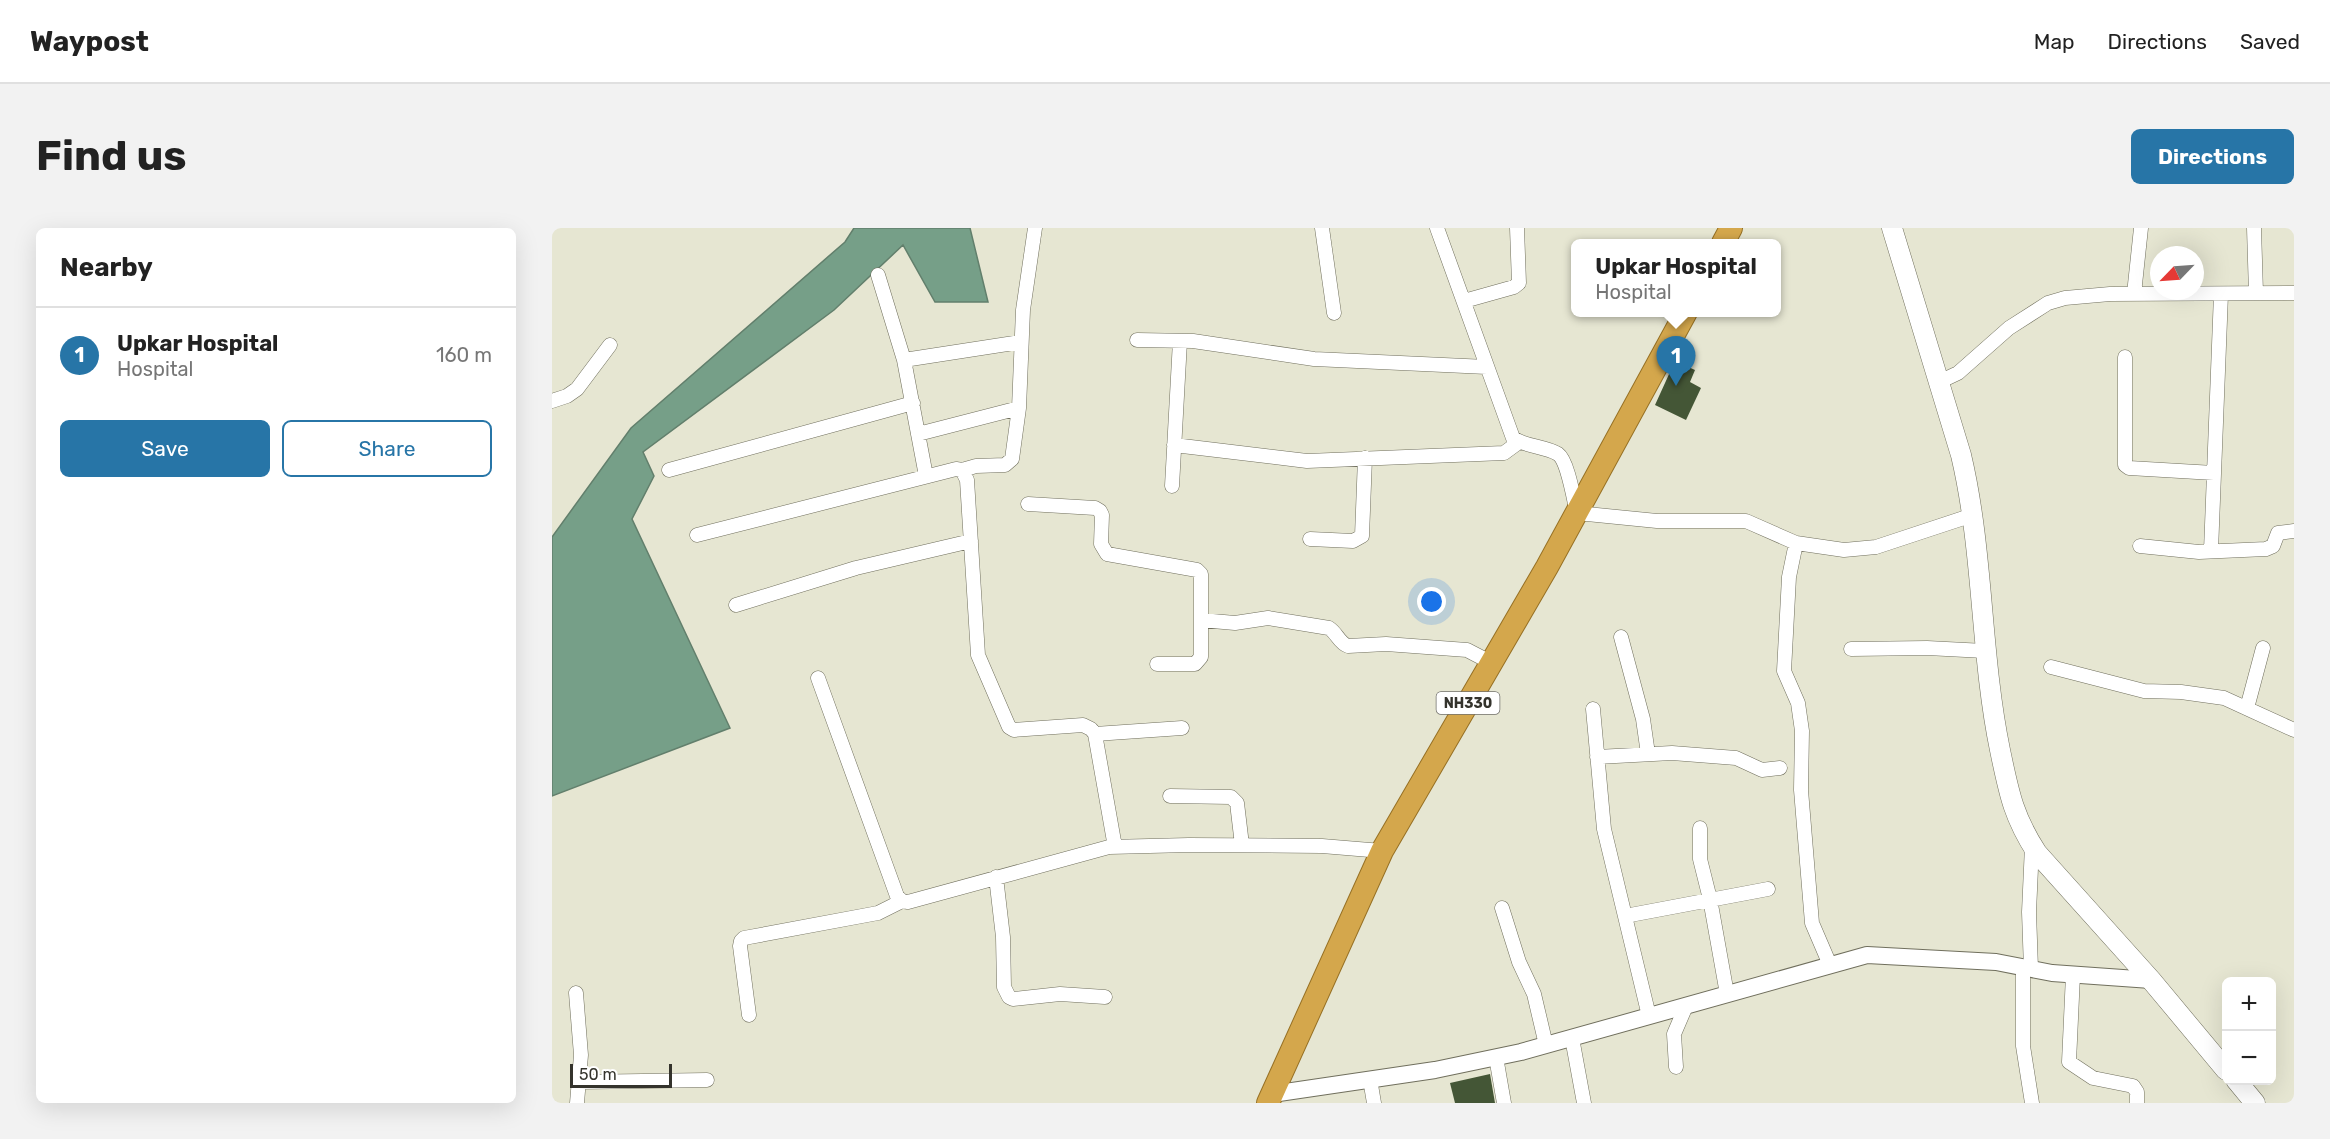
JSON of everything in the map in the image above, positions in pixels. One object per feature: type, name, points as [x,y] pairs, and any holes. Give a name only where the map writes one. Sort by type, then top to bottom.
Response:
[{"type":"highway","name":"NH330","points":[[1270,1099],[1382,851],[1577,513],[1683,317]]},
{"type":"main road","points":[[1892,228],[1961,455],[1973,515],[1987,677],[2013,808],[2032,846],[2222,1065]]},
{"type":"main road","points":[[2240,1085],[2255,1103]]},
{"type":"street","points":[[697,535],[956,469],[1009,464],[1012,459],[1019,408],[1020,342],[1035,228]]},
{"type":"street","points":[[1322,228],[1334,313]]},
{"type":"street","points":[[1437,228],[1513,438],[1559,455],[1564,463],[1577,513],[1657,521],[1746,521],[1796,543],[1844,550],[1876,547],[1973,515]]},
{"type":"street","points":[[1464,301],[1514,287],[1519,283],[1518,228]]},
{"type":"street","points":[[2134,294],[2141,228]]},
{"type":"street","points":[[2254,228],[2256,293]]},
{"type":"street","points":[[878,275],[904,360],[926,476]]},
{"type":"street","points":[[1939,382],[1958,373],[2009,328],[2048,303],[2065,298],[2134,294],[2294,293]]},
{"type":"street","points":[[2211,551],[2221,294]]},
{"type":"street","points":[[1137,340],[1180,341],[1314,359],[1487,368]]},
{"type":"street","points":[[1172,486],[1180,341]]},
{"type":"street","points":[[904,360],[1020,342]]},
{"type":"street","points":[[552,401],[567,396],[577,389],[610,345]]},
{"type":"street","points":[[2125,357],[2125,465],[2129,468],[2214,473]]},
{"type":"street","points":[[669,471],[913,403]]},
{"type":"street","points":[[918,434],[1019,408]]},
{"type":"street","points":[[1174,445],[1299,460],[1504,453],[1519,442]]},
{"type":"street","points":[[1310,539],[1353,541],[1362,536],[1365,458]]},
{"type":"street","points":[[962,470],[967,480],[978,655],[1010,727],[1014,730],[1083,725],[1095,734],[1115,847]]},
{"type":"street","points":[[1028,504],[1095,508],[1102,515],[1101,544],[1107,554],[1197,570],[1202,578],[1201,657],[1199,662],[1195,664],[1157,664]]},
{"type":"street","points":[[2140,546],[2189,552],[2266,549],[2273,546],[2278,533],[2294,531]]},
{"type":"street","points":[[736,605],[856,568],[971,541]]},
{"type":"street","points":[[1796,543],[1789,577],[1784,671],[1798,703],[1802,731],[1801,790],[1812,923],[1830,965]]},
{"type":"street","points":[[1201,620],[1235,623],[1268,618],[1329,628],[1343,644],[1348,646],[1386,644],[1467,651],[1492,663]]},
{"type":"street","points":[[1620,637],[1643,719],[1648,754]]},
{"type":"street","points":[[1851,649],[1927,648],[1985,651]]},
{"type":"street","points":[[2247,708],[2263,648]]},
{"type":"street","points":[[2051,667],[2144,691],[2181,692],[2224,698],[2294,730]]},
{"type":"street","points":[[818,678],[897,896],[902,901],[908,902],[1097,849],[1115,847],[1242,845],[1340,847],[1382,851]]},
{"type":"street","points":[[1593,709],[1603,821],[1649,1016]]},
{"type":"street","points":[[1095,734],[1182,728]]},
{"type":"street","points":[[1597,757],[1672,753],[1736,758],[1762,770],[1780,768]]},
{"type":"street","points":[[1170,796],[1231,797],[1237,803],[1242,845]]},
{"type":"street","points":[[1700,828],[1700,859],[1710,899],[1727,994]]},
{"type":"street","points":[[2031,1103],[2022,1046],[2032,846]]},
{"type":"street","points":[[996,877],[1003,937],[1004,987],[1009,997],[1013,999],[1068,994],[1105,998]]},
{"type":"street","points":[[1625,916],[1768,889]]},
{"type":"street","points":[[749,1015],[740,946],[744,938],[878,913],[902,901]]},
{"type":"street","points":[[1502,908],[1519,962],[1534,994],[1546,1045]]},
{"type":"street","points":[[1270,1099],[1370,1079],[1435,1070],[1546,1045],[1867,955],[1996,962],[2025,974],[2153,983]]},
{"type":"street","points":[[2073,979],[2069,1062],[2093,1078],[2133,1086],[2137,1092],[2137,1103]]},
{"type":"street","points":[[576,993],[582,1055],[578,1103]]},
{"type":"street","points":[[1676,1067],[1674,1034],[1686,1006]]},
{"type":"street","points":[[1572,1038],[1584,1103]]},
{"type":"street","points":[[1496,1057],[1504,1103]]},
{"type":"street","points":[[1370,1079],[1374,1103]]},
{"type":"street","points":[[578,1082],[707,1080]]},
{"type":"shaded area","points":[[854,228],[970,228],[988,302],[935,302],[903,245],[834,310],[643,452],[654,476],[632,519],[730,728],[552,796],[552,537],[631,428],[845,242]]},
{"type":"building","points":[[1675,361],[1695,370],[1690,382],[1701,388],[1686,420],[1655,405]]},
{"type":"building","points":[[1490,1074],[1495,1103],[1455,1103],[1450,1083]]},
{"type":"place","name":"Upkar Hospital","points":[[1676,386]]}]
